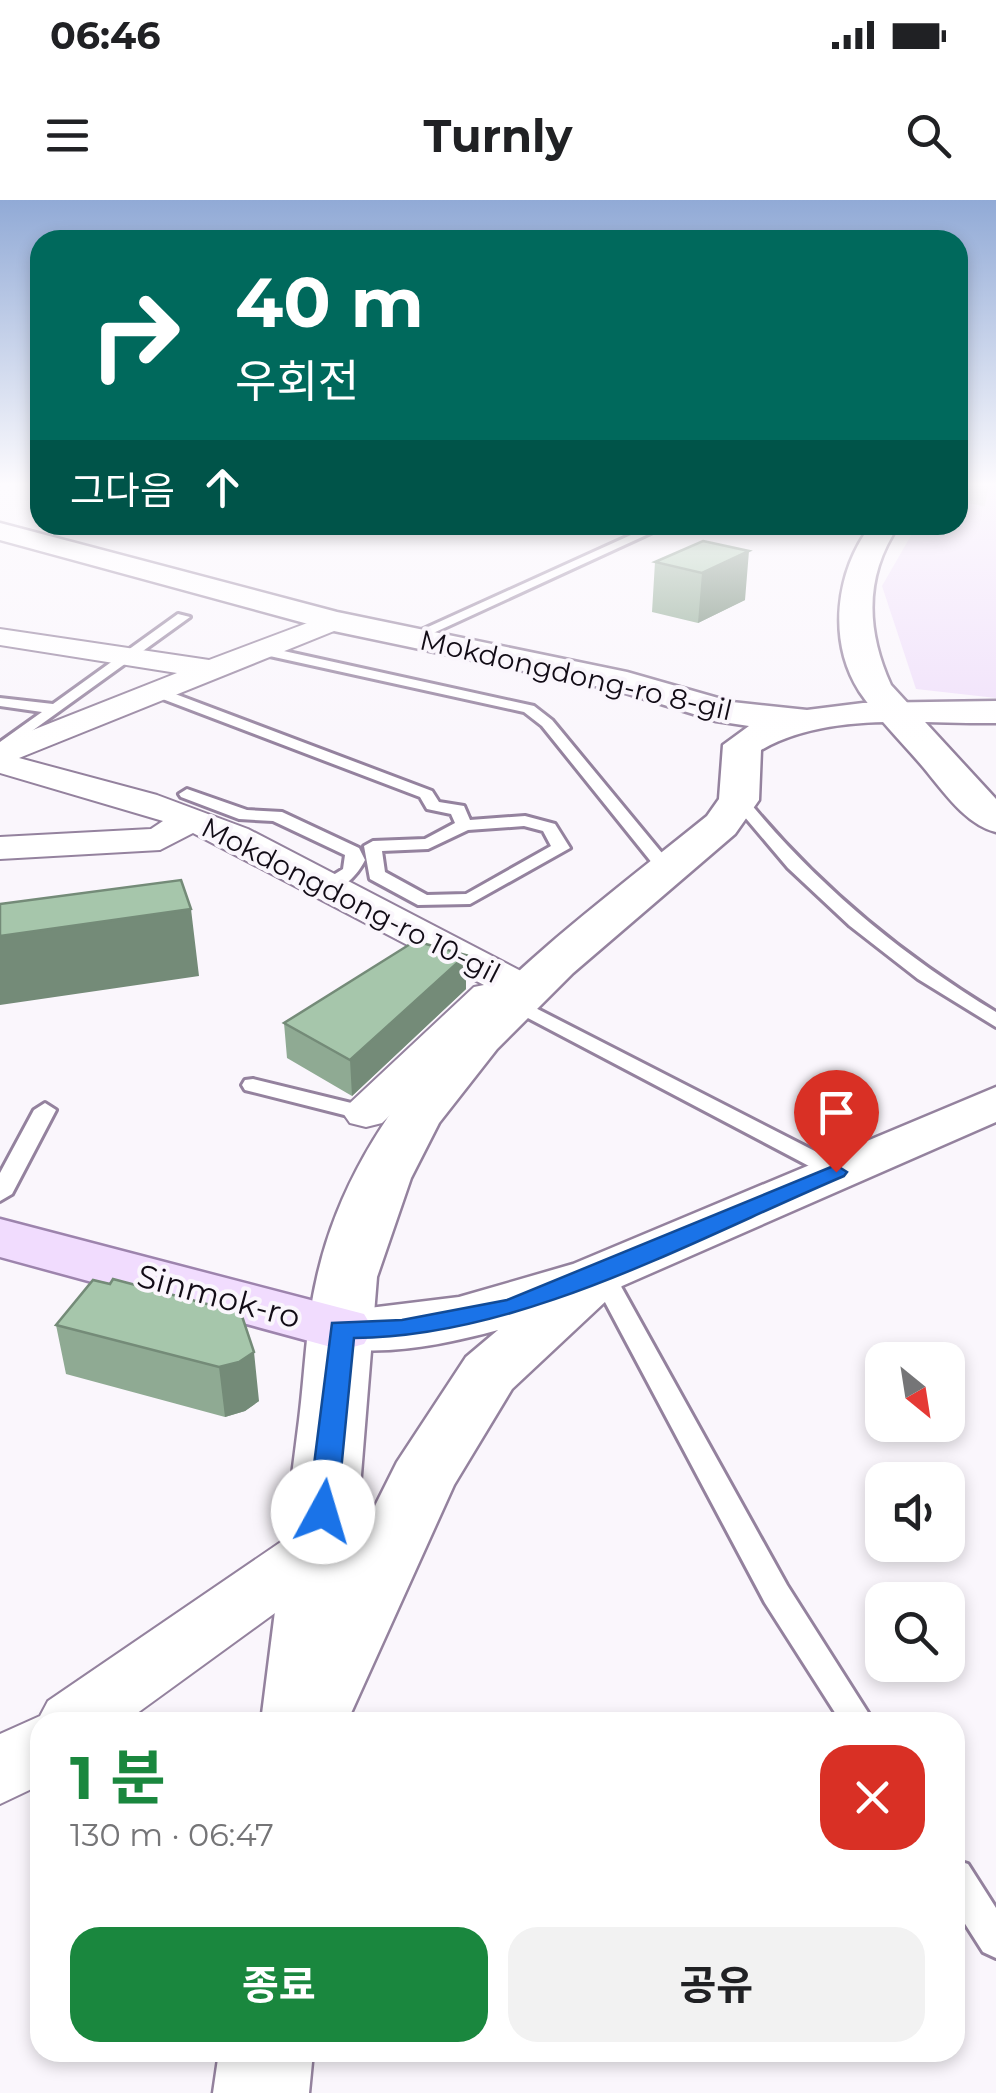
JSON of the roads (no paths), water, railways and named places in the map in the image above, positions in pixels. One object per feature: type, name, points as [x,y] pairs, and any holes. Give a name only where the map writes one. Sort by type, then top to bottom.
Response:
[{"type":"main road","name":"Sinmok-ro","points":[[0,1238],[342,1329]]},
{"type":"street","name":"Mokdongdong-ro 8-gil","points":[[144,570],[334,621],[627,682],[729,712],[805,720]]},
{"type":"street","points":[[862,570],[855,590],[854,628],[874,686],[960,790],[996,820]]},
{"type":"street","points":[[0,752],[334,621]]},
{"type":"street","points":[[1,638],[212,670]]},
{"type":"street","points":[[683,701],[742,745]]},
{"type":"street","points":[[739,800],[742,745],[761,730],[805,720],[996,712]]},
{"type":"street","name":"Mokdongdong-ro 10-gil","points":[[0,763],[189,806],[521,997]]},
{"type":"street","name":"Mokdongdong-ro 10-gil","points":[[342,1329],[347,1276],[361,1230],[387,1098],[450,1073],[521,997],[721,826],[739,800]]},
{"type":"street","points":[[0,848],[160,839],[189,806]]},
{"type":"street","points":[[342,1329],[402,1329],[512,1308],[996,1103]]},
{"type":"street","points":[[309,1712],[422,1480],[489,1373],[600,1272]]},
{"type":"street","name":"Sinmok-ro","points":[[305,1712],[342,1329]]},
{"type":"street","points":[[86,1712],[319,1548]]},
{"type":"street","points":[[0,1773],[30,1753]]},
{"type":"street","points":[[261,2093],[265,2062]]},
{"type":"lane","points":[[413,638],[562,570]]},
{"type":"lane","points":[[0,752],[183,617]]},
{"type":"lane","points":[[261,650],[529,708],[546,723],[668,870]]},
{"type":"lane","points":[[157,692],[426,794],[433,806],[458,810],[464,824]]},
{"type":"lane","points":[[0,702],[55,709]]},
{"type":"lane","points":[[739,800],[781,855],[903,959],[996,1021]]},
{"type":"lane","points":[[524,820],[549,828],[561,848],[470,899],[424,901],[376,875],[373,846],[428,844],[464,824],[524,820]]},
{"type":"lane","points":[[521,997],[836,1172]]},
{"type":"lane","points":[[253,1084],[387,1098]]},
{"type":"lane","points":[[0,1194],[45,1110]]},
{"type":"lane","points":[[600,1272],[776,1594],[852,1712]]},
{"type":"lane","points":[[965,1892],[996,1940]]}]
